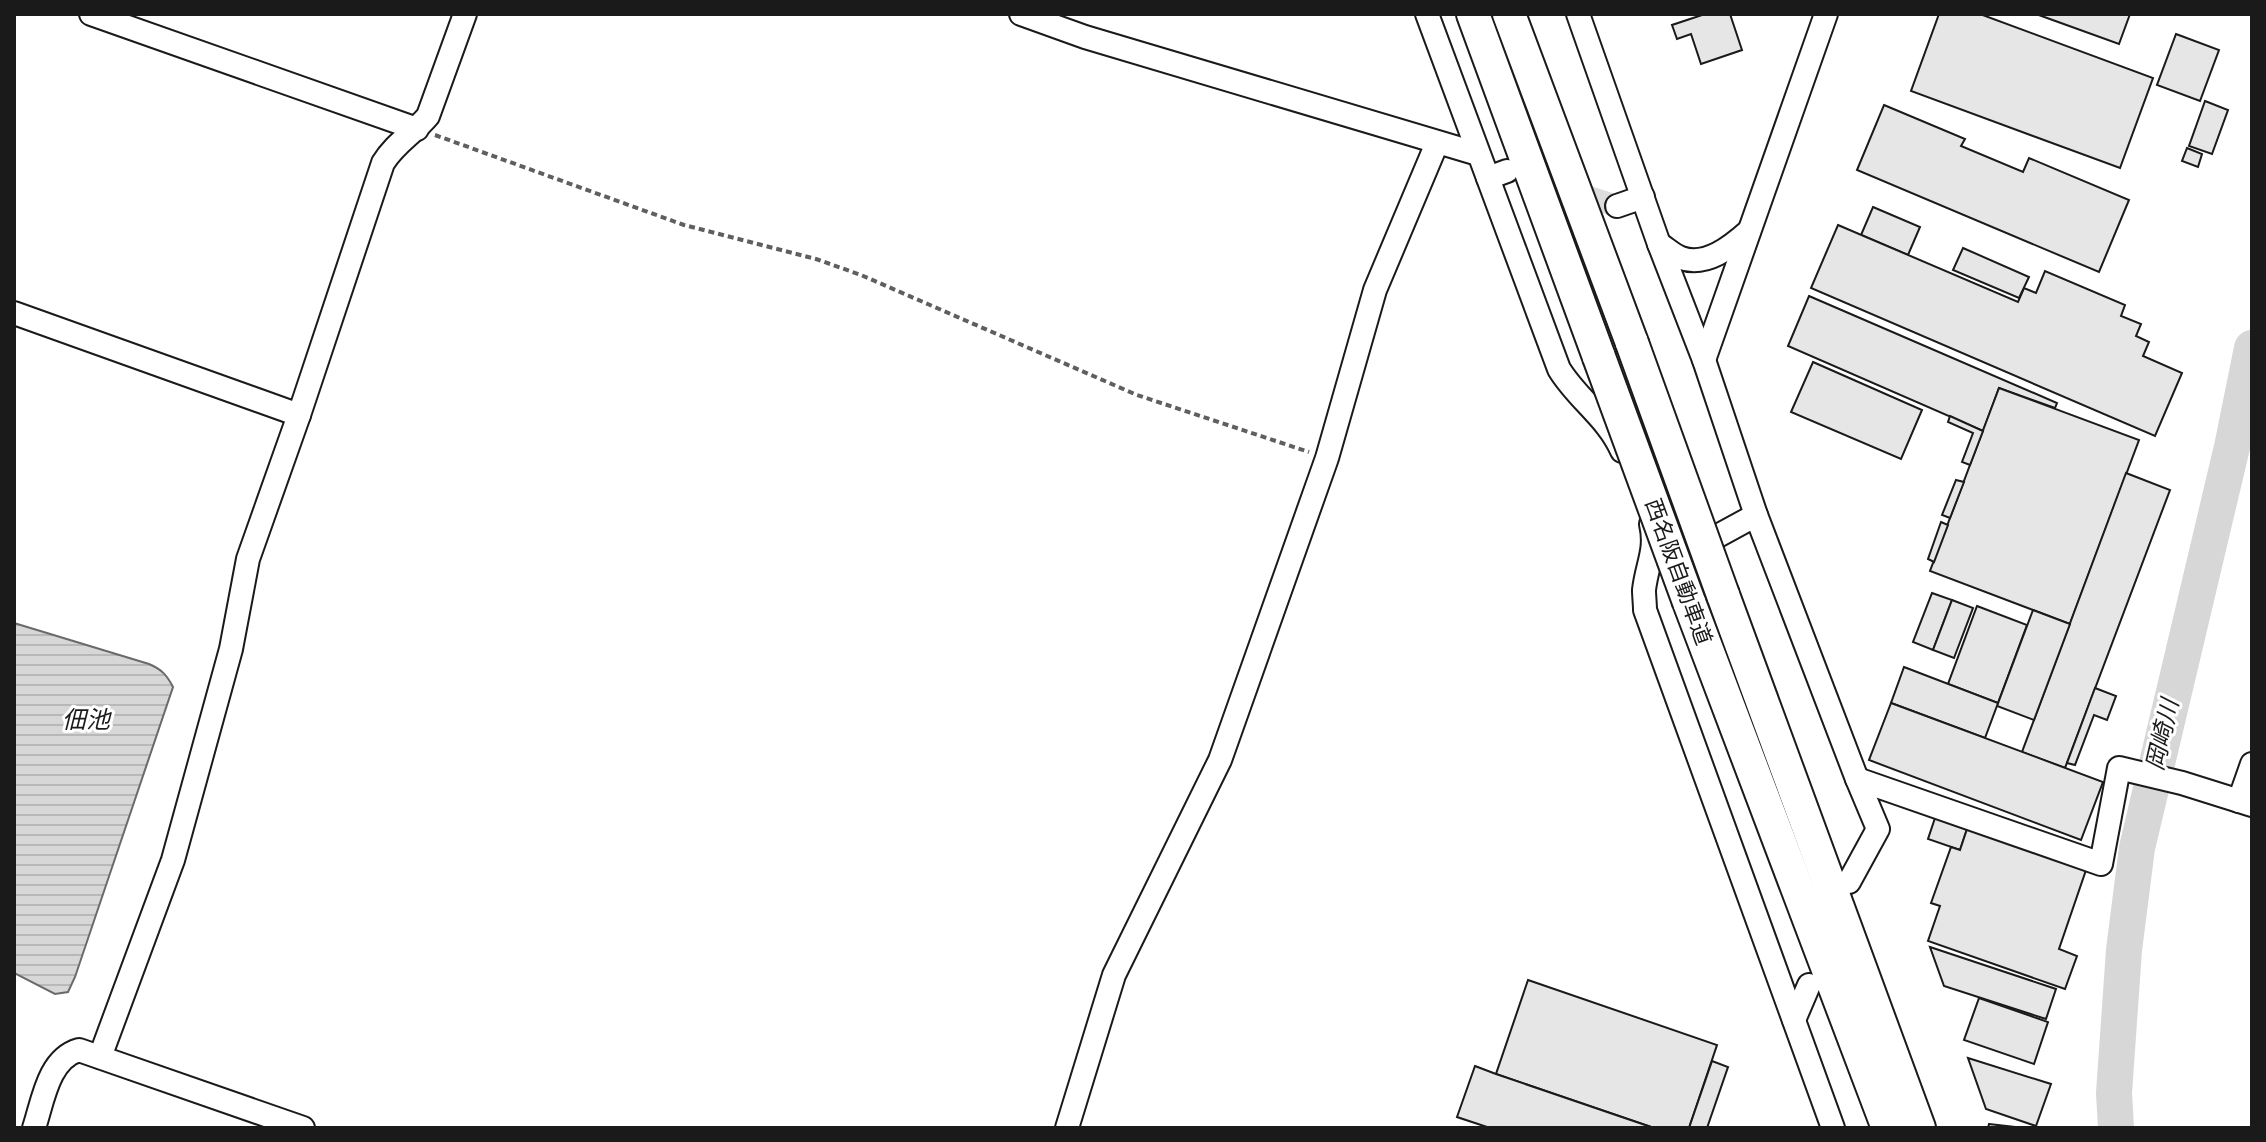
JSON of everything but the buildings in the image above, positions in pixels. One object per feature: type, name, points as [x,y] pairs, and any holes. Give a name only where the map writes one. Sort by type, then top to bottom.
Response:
[{"type":"highway","name":"西名阪自動車道","points":[[1473,14],[1689,602],[1900,1118]]},
{"type":"highway","name":"西名阪自動車道","points":[[1509,14],[1723,595],[1900,1118]]},
{"type":"street","points":[[91,14],[417,129]]},
{"type":"street","points":[[100,1057],[173,860],[231,649],[248,559],[383,163],[391,149],[428,116],[465,14]]},
{"type":"street","points":[[1021,14],[1085,37],[1478,154]]},
{"type":"street","points":[[1427,14],[1478,154],[1497,174],[1559,369],[1618,442],[1652,525],[1654,540],[1644,591],[1645,610],[1833,1128]]},
{"type":"street","points":[[1578,14],[1659,244],[1704,360],[1756,515],[1878,829],[1849,882]]},
{"type":"street","points":[[1704,360],[1826,14]]},
{"type":"street","points":[[1067,1128],[1114,975],[1220,760],[1327,458],[1375,290],[1437,143]]},
{"type":"street","points":[[1617,206],[1643,197]]},
{"type":"street","points":[[1659,244],[1679,257],[1701,261],[1725,250],[1750,230]]},
{"type":"street","points":[[14,313],[299,415]]},
{"type":"street","points":[[1648,573],[1756,515]]},
{"type":"street","points":[[1857,779],[2101,864],[2119,768],[2182,783],[2245,803],[2252,764]]},
{"type":"street","points":[[1794,1020],[1809,985]]},
{"type":"street","points":[[34,1128],[54,1070],[68,1053],[79,1050],[303,1128]]},
{"type":"path","points":[[417,129],[684,225],[816,259],[861,275],[1137,395],[1327,458]]},
{"type":"water","name":"佃池","points":[[14,623],[149,664],[163,673],[173,687],[75,977],[68,992],[55,994],[14,973]]},
{"type":"waterway","name":"岡崎川","points":[[2116,1128],[2114,1093],[2124,950],[2137,848],[2232,447],[2252,348]]},
{"type":"tunnel","points":[[1527,177],[1617,206]]}]
